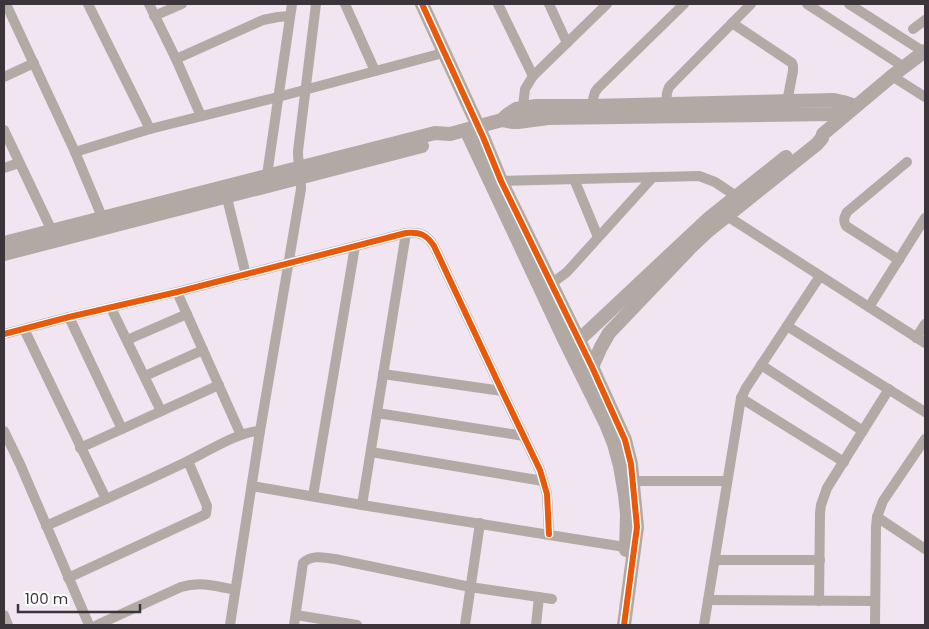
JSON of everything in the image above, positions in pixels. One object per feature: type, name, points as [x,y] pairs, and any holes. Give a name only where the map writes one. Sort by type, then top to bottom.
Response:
[{"type":"street","points":[[6,4],[75,152],[105,223]]},
{"type":"street","points":[[88,4],[150,129]]},
{"type":"street","points":[[149,4],[201,116]]},
{"type":"street","points":[[154,16],[182,4]]},
{"type":"street","points":[[268,181],[292,4]]},
{"type":"street","points":[[230,625],[299,198],[300,173],[298,151],[316,4]]},
{"type":"street","points":[[345,4],[375,71]]},
{"type":"street","points":[[422,4],[472,128],[579,350],[592,367],[625,440],[632,464],[637,527],[615,625]]},
{"type":"street","points":[[498,4],[533,76]]},
{"type":"street","points":[[549,4],[567,43]]},
{"type":"street","points":[[591,106],[598,88],[684,4]]},
{"type":"street","points":[[666,104],[669,86],[751,4]]},
{"type":"street","points":[[807,4],[904,67]]},
{"type":"street","points":[[592,367],[609,333],[691,247],[817,144],[823,134],[855,106],[925,51],[850,4]]},
{"type":"street","points":[[523,107],[524,89],[533,76],[605,5]]},
{"type":"street","points":[[176,59],[263,20],[278,16],[290,16]]},
{"type":"street","points":[[913,29],[925,20]]},
{"type":"street","points":[[4,25],[14,21]]},
{"type":"street","points":[[732,23],[792,63],[793,71],[787,102]]},
{"type":"street","points":[[75,152],[150,129],[443,53]]},
{"type":"street","points":[[4,77],[34,63]]},
{"type":"street","points":[[892,76],[925,98]]},
{"type":"street","points":[[502,120],[512,111],[523,107],[543,106],[834,100],[855,106]]},
{"type":"street","points":[[4,254],[105,223],[225,192],[439,142],[450,134],[502,120],[518,122],[556,117],[832,114],[855,106]]},
{"type":"street","points":[[472,128],[501,180],[551,284],[579,350],[614,444],[620,466],[631,548],[624,625]]},
{"type":"street","points":[[4,130],[52,231]]},
{"type":"street","points":[[579,350],[708,219],[812,137],[823,134]]},
{"type":"street","points":[[899,260],[846,226],[844,218],[847,212],[907,162]]},
{"type":"street","points":[[4,168],[19,163]]},
{"type":"street","points":[[501,180],[700,176],[715,182],[736,196]]},
{"type":"street","points":[[551,284],[567,272],[653,177]]},
{"type":"street","points":[[574,179],[598,237]]},
{"type":"street","points":[[225,192],[246,275]]},
{"type":"street","points":[[727,216],[921,341],[925,324]]},
{"type":"street","points":[[869,307],[925,218]]},
{"type":"street","points":[[4,243],[52,231],[105,223]]},
{"type":"street","points":[[4,334],[246,275],[406,233],[414,232],[421,234],[429,238],[434,246],[540,470],[547,494],[549,534]]},
{"type":"street","points":[[362,505],[406,233]]},
{"type":"street","points":[[313,496],[355,246]]},
{"type":"street","points":[[704,625],[741,398],[820,276]]},
{"type":"street","points":[[177,292],[241,435]]},
{"type":"street","points":[[111,308],[161,411]]},
{"type":"street","points":[[127,340],[187,314]]},
{"type":"street","points":[[70,317],[122,429]]},
{"type":"street","points":[[787,326],[925,412]]},
{"type":"street","points":[[24,329],[106,499]]},
{"type":"street","points":[[145,376],[203,350]]},
{"type":"street","points":[[761,365],[863,431]]},
{"type":"street","points":[[383,374],[502,391]]},
{"type":"street","points":[[80,448],[219,385]]},
{"type":"street","points":[[819,601],[821,505],[827,488],[889,389]]},
{"type":"street","points":[[741,398],[844,462]]},
{"type":"street","points":[[377,413],[524,436]]},
{"type":"street","points":[[4,431],[89,625]]},
{"type":"street","points":[[46,526],[241,435],[260,431]]},
{"type":"street","points":[[875,625],[877,517],[883,501],[925,439]]},
{"type":"street","points":[[371,452],[544,481]]},
{"type":"street","points":[[68,578],[206,514],[207,506],[188,461]]},
{"type":"street","points":[[634,481],[727,481]]},
{"type":"street","points":[[252,486],[631,548]]},
{"type":"street","points":[[877,517],[925,549]]},
{"type":"street","points":[[465,625],[480,523]]},
{"type":"street","points":[[357,625],[295,620],[303,563],[306,560],[317,557],[334,559],[470,586],[552,599]]},
{"type":"street","points":[[714,560],[820,560]]},
{"type":"street","points":[[98,625],[181,586],[200,583],[235,590]]},
{"type":"street","points":[[536,625],[539,597]]},
{"type":"street","points":[[708,600],[875,601]]},
{"type":"street","points":[[4,615],[8,625]]},
{"type":"cycle path","points":[[422,4],[501,181],[592,367],[625,440],[631,464],[637,527],[624,625]]},
{"type":"cycle path","points":[[4,334],[406,233],[422,235],[434,246],[540,470],[547,494],[549,534]]}]
